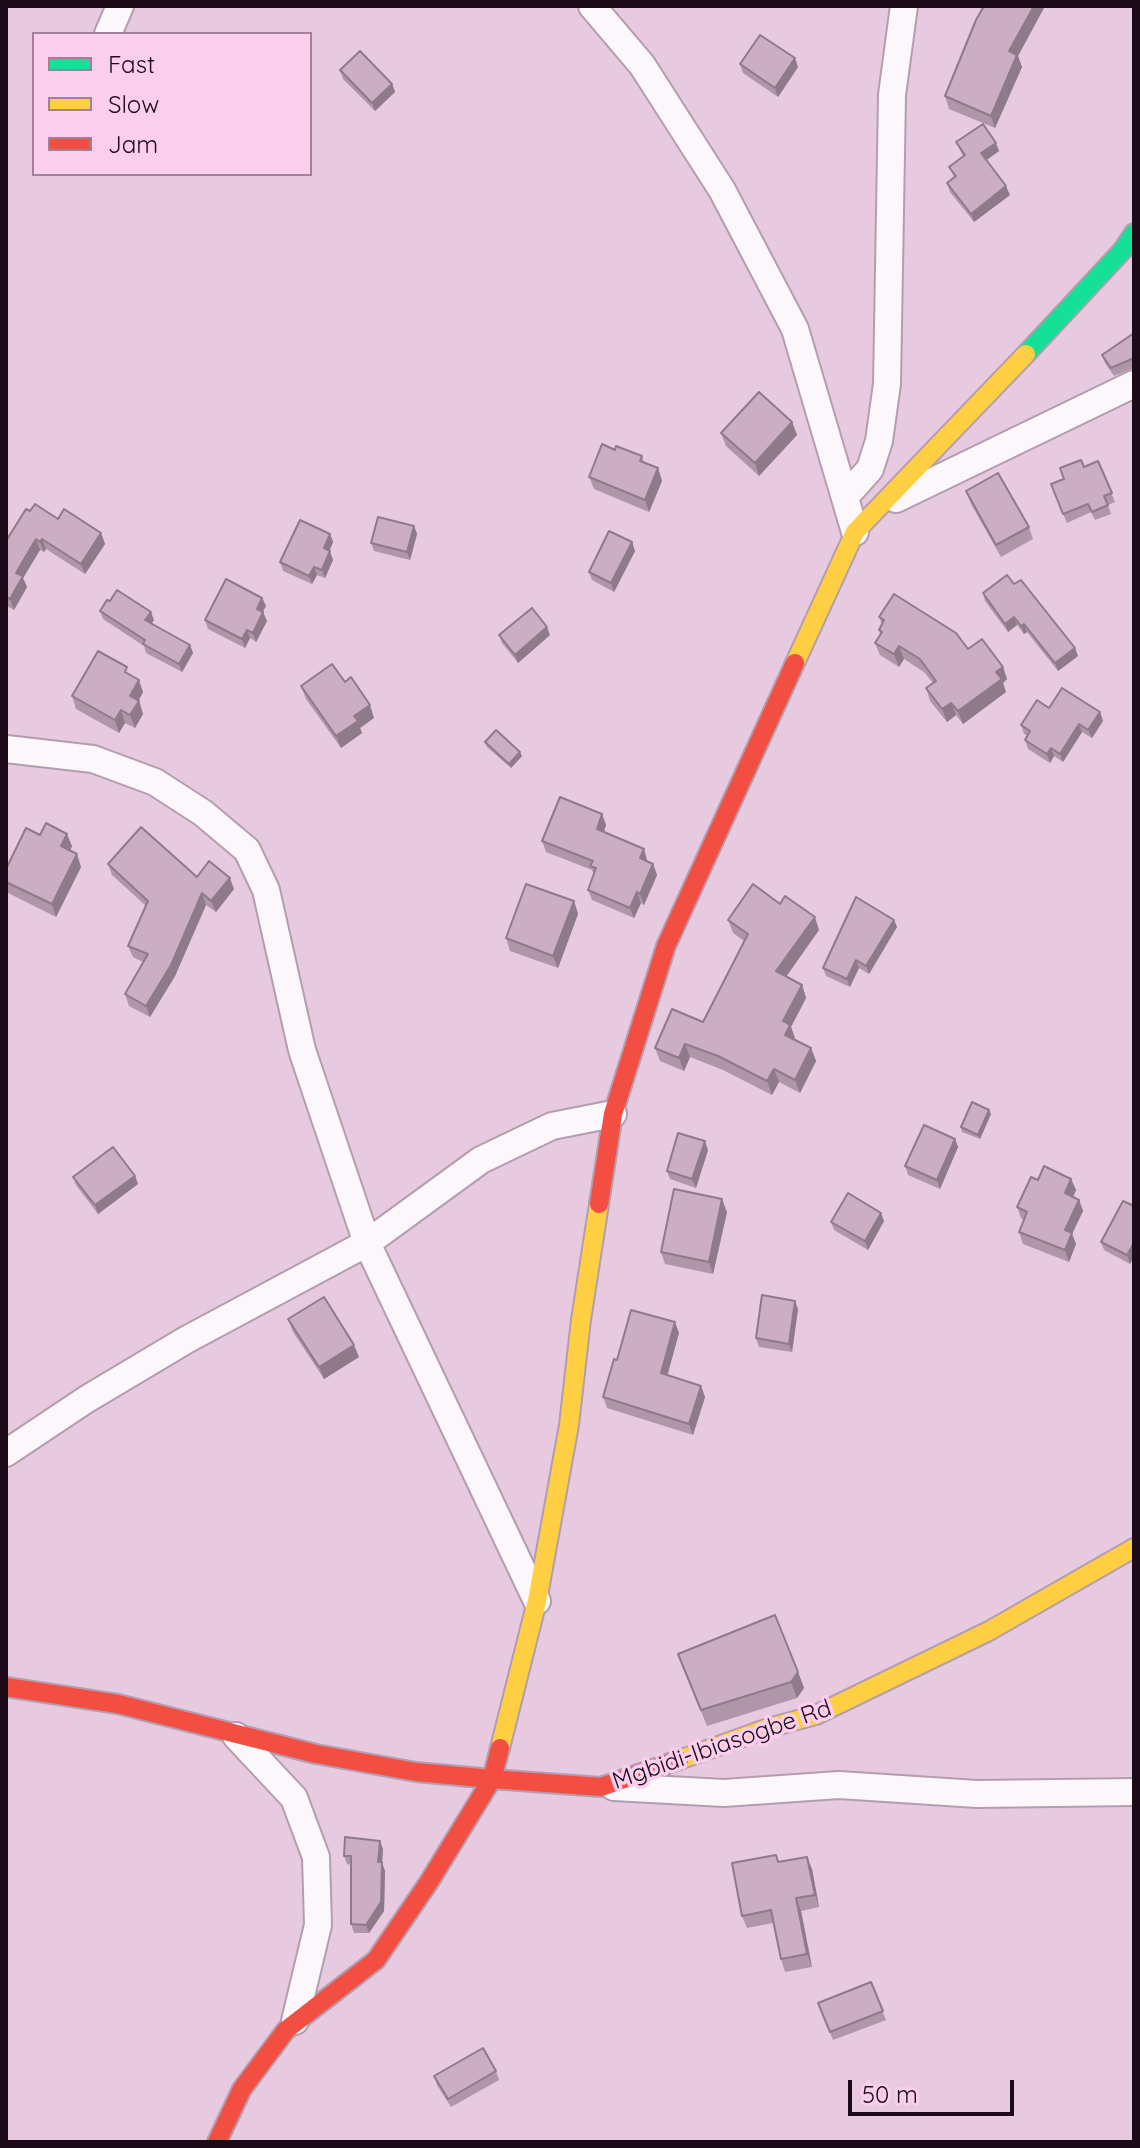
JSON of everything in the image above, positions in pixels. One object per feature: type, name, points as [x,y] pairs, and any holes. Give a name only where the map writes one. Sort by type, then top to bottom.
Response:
[{"type":"street","points":[[109,32],[120,6]]},
{"type":"street","points":[[592,6],[642,65],[722,190],[795,329],[855,532]]},
{"type":"street","points":[[845,497],[870,469],[879,441],[887,384],[892,95],[904,6]]},
{"type":"street","points":[[217,2142],[242,2089],[295,2021],[376,1960],[429,1882],[492,1779],[537,1601],[569,1425],[581,1320],[613,1114],[666,946],[855,532],[1122,251],[1134,233]]},
{"type":"street","points":[[883,506],[957,467],[1134,384]]},
{"type":"street","points":[[6,749],[93,759],[155,782],[203,813],[247,850],[266,890],[302,1050],[367,1243],[537,1601]]},
{"type":"street","points":[[6,1453],[87,1399],[186,1340],[367,1243],[481,1160],[552,1126],[613,1114]]},
{"type":"street","name":"Mgbidi-Ibiasogbe Rd","points":[[6,1687],[118,1704],[236,1736],[387,1767],[601,1787],[768,1728],[816,1715],[989,1631],[1134,1548]]},
{"type":"street","points":[[236,1736],[294,1798],[316,1857],[318,1925],[295,2021]]},
{"type":"street","points":[[601,1787],[724,1793],[839,1785],[977,1794],[1134,1792]]},
{"type":"building","points":[[984,6],[1034,6],[1009,51],[1017,55],[991,116],[945,96]]},
{"type":"building","points":[[760,35],[795,58],[775,88],[740,64]]},
{"type":"building","points":[[360,51],[392,84],[372,103],[340,70]]},
{"type":"building","points":[[983,124],[996,143],[981,153],[1006,186],[971,214],[947,183],[956,176],[949,167],[965,155],[956,142]]},
{"type":"building","points":[[1134,333],[1134,358],[1111,368],[1102,355]]},
{"type":"building","points":[[759,392],[792,422],[755,463],[721,433]]},
{"type":"building","points":[[602,444],[642,456],[640,461],[658,468],[645,500],[589,477]]},
{"type":"building","points":[[1081,460],[1084,467],[1098,461],[1112,493],[1104,496],[1108,505],[1092,512],[1088,504],[1063,514],[1051,484],[1064,479],[1060,468]]},
{"type":"building","points":[[998,473],[1029,527],[996,545],[966,491]]},
{"type":"building","points":[[35,504],[58,519],[64,509],[101,533],[81,564],[42,539],[40,542],[36,539],[16,573],[23,576],[10,599],[6,597],[6,541],[26,509],[30,511]]},
{"type":"building","points":[[378,517],[414,526],[407,552],[371,543]]},
{"type":"building","points":[[300,520],[330,534],[324,548],[330,551],[322,570],[314,567],[309,576],[280,562]]},
{"type":"building","points":[[609,531],[632,542],[611,583],[589,572]]},
{"type":"building","points":[[1007,575],[1014,584],[1021,580],[1075,648],[1055,663],[1024,624],[1021,626],[1014,617],[1005,624],[983,593]]},
{"type":"building","points":[[226,579],[262,598],[257,609],[263,612],[253,633],[247,630],[242,639],[205,620]]},
{"type":"building","points":[[117,590],[151,612],[145,620],[190,645],[179,664],[143,644],[145,640],[100,611]]},
{"type":"building","points":[[894,594],[956,633],[968,649],[982,639],[1003,667],[996,672],[1002,679],[958,711],[951,703],[942,709],[926,688],[936,681],[920,659],[899,646],[894,654],[875,643],[882,632],[879,630],[884,620],[879,617]]},
{"type":"building","points":[[532,608],[547,627],[515,655],[499,635]]},
{"type":"building","points":[[98,651],[127,667],[125,672],[139,680],[130,696],[139,701],[130,715],[121,710],[115,720],[72,696]]},
{"type":"building","points":[[332,664],[345,682],[351,677],[370,705],[354,716],[358,721],[336,736],[301,686]]},
{"type":"building","points":[[1062,688],[1100,712],[1088,730],[1079,724],[1060,754],[1051,748],[1047,754],[1025,740],[1030,731],[1021,725],[1037,700],[1049,708]]},
{"type":"building","points":[[496,730],[520,752],[509,764],[485,742]]},
{"type":"building","points":[[560,797],[602,814],[597,829],[644,849],[640,858],[653,864],[630,908],[588,890],[596,868],[590,866],[593,861],[542,841]]},
{"type":"building","points":[[46,823],[67,834],[61,846],[77,854],[52,904],[6,882],[6,869],[26,828],[40,835]]},
{"type":"building","points":[[141,827],[197,877],[209,861],[230,878],[211,901],[202,893],[171,965],[146,1006],[125,994],[148,954],[128,946],[148,901],[108,864]]},
{"type":"building","points":[[526,884],[574,901],[553,956],[506,938]]},
{"type":"building","points":[[753,884],[780,904],[785,896],[815,917],[776,971],[802,985],[783,1021],[790,1025],[785,1035],[811,1048],[795,1080],[774,1069],[767,1081],[718,1056],[685,1044],[679,1058],[655,1048],[672,1009],[703,1022],[748,934],[728,920]]},
{"type":"building","points":[[856,897],[894,920],[866,966],[856,960],[847,979],[823,968]]},
{"type":"building","points":[[972,1102],[989,1110],[978,1135],[961,1127]]},
{"type":"building","points":[[924,1125],[955,1139],[937,1180],[905,1166]]},
{"type":"building","points":[[678,1133],[705,1141],[692,1179],[667,1171]]},
{"type":"building","points":[[113,1147],[135,1176],[95,1205],[73,1177]]},
{"type":"building","points":[[1044,1166],[1071,1179],[1065,1193],[1079,1200],[1065,1230],[1072,1233],[1065,1250],[1019,1232],[1027,1212],[1017,1207],[1031,1177],[1038,1180]]},
{"type":"building","points":[[674,1189],[722,1199],[709,1262],[661,1252]]},
{"type":"building","points":[[848,1193],[881,1213],[865,1241],[831,1222]]},
{"type":"building","points":[[1123,1201],[1134,1206],[1134,1243],[1127,1255],[1101,1242]]},
{"type":"building","points":[[762,1295],[795,1301],[789,1344],[756,1338]]},
{"type":"building","points":[[324,1297],[354,1345],[319,1367],[288,1319]]},
{"type":"building","points":[[631,1310],[675,1322],[661,1373],[701,1386],[689,1424],[603,1397]]},
{"type":"building","points":[[775,1615],[798,1672],[791,1682],[701,1710],[678,1654]]},
{"type":"building","points":[[345,1837],[380,1841],[381,1902],[366,1925],[351,1924],[351,1856],[344,1856]]},
{"type":"building","points":[[776,1855],[778,1862],[807,1857],[815,1895],[796,1898],[807,1954],[781,1959],[771,1910],[742,1916],[732,1863]]},
{"type":"building","points":[[871,1982],[883,2011],[830,2032],[818,2003]]},
{"type":"building","points":[[483,2048],[496,2071],[448,2099],[434,2076]]},
{"type":"traffic: fast","points":[[1026,354],[1122,251],[1134,233]]},
{"type":"traffic: slow","points":[[795,663],[855,532],[1026,354]]},
{"type":"traffic: slow","points":[[500,1748],[537,1601],[569,1425],[599,1204]]},
{"type":"traffic: slow","points":[[679,1760],[768,1728],[816,1715],[989,1631],[1134,1548]]},
{"type":"traffic: jam","points":[[599,1204],[613,1114],[666,946],[795,663]]},
{"type":"traffic: jam","points":[[6,1687],[118,1704],[316,1754],[416,1772],[492,1779],[500,1748]]},
{"type":"traffic: jam","points":[[217,2142],[242,2089],[286,2030],[376,1960],[429,1882],[492,1779],[601,1787],[679,1760]]}]
